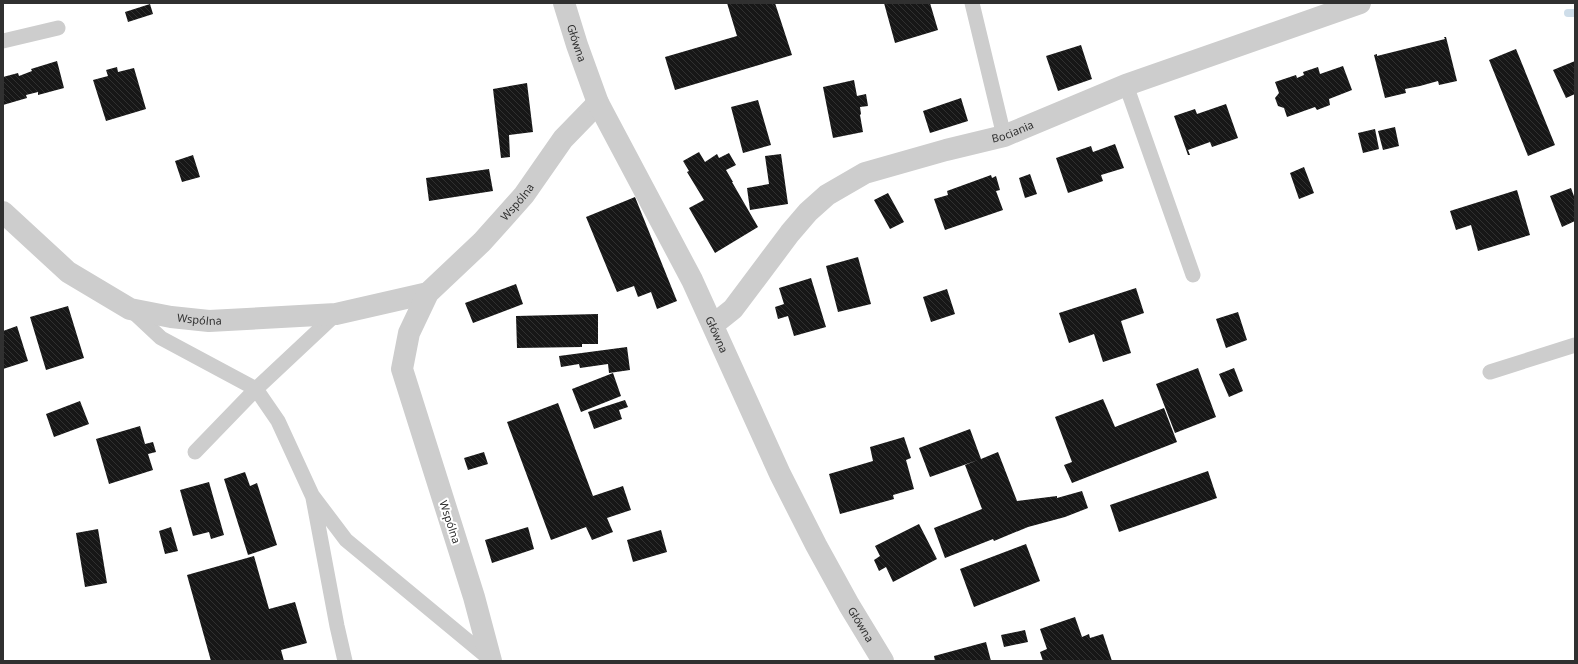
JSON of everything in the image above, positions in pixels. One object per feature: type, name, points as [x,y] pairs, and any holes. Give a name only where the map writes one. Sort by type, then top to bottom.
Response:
[{"type":"street","name":"Główna","points":[[564,3],[598,102],[660,218],[713,325],[780,474],[806,526],[849,605],[883,661]]},
{"type":"street","name":"Bociania","points":[[713,325],[733,309],[790,233],[808,212],[827,195],[865,173],[946,150],[1004,136],[1126,85],[1360,3]]},
{"type":"street","name":"Wspólna","points":[[491,661],[474,597],[402,369],[409,333],[428,293],[482,242],[524,195],[563,139],[598,102]]},
{"type":"street","name":"Wspólna","points":[[3,212],[68,272],[130,309],[171,317],[209,321],[336,314],[428,293]]},
{"type":"lane","points":[[972,3],[1004,136]]},
{"type":"lane","points":[[3,41],[58,28]]},
{"type":"lane","points":[[1126,85],[1193,275]]},
{"type":"lane","points":[[130,309],[161,338],[256,389],[278,421],[312,495],[346,540],[491,661]]},
{"type":"lane","points":[[195,452],[256,389],[336,314]]},
{"type":"lane","points":[[1490,372],[1575,345]]},
{"type":"lane","points":[[312,495],[337,626],[346,661]]},
{"type":"building","points":[[727,3],[775,3],[792,55],[675,90],[665,57],[737,36]]},
{"type":"building","points":[[884,3],[930,3],[938,30],[895,43]]},
{"type":"building","points":[[150,4],[153,14],[128,22],[125,12]]},
{"type":"building","points":[[1444,37],[1446,37],[1457,81],[1439,85],[1438,81],[1405,89],[1406,93],[1385,98],[1374,55],[1377,54],[1377,56],[1445,39]]},
{"type":"building","points":[[1081,45],[1092,79],[1058,91],[1046,56]]},
{"type":"building","points":[[1516,49],[1555,145],[1528,156],[1489,60]]},
{"type":"building","points":[[57,61],[64,88],[38,95],[38,92],[26,95],[27,98],[3,105],[3,77],[18,73],[19,76],[32,71],[31,69]]},
{"type":"building","points":[[1575,61],[1575,94],[1566,98],[1553,70]]},
{"type":"building","points":[[1343,66],[1352,90],[1329,99],[1330,105],[1317,110],[1315,107],[1287,117],[1284,108],[1278,106],[1275,98],[1279,93],[1275,82],[1296,75],[1297,78],[1304,75],[1303,72],[1318,67],[1320,74]]},
{"type":"building","points":[[117,67],[118,72],[134,68],[146,109],[106,121],[93,80],[108,76],[106,70]]},
{"type":"building","points":[[854,80],[857,96],[866,94],[868,106],[860,107],[863,132],[833,138],[823,87]]},
{"type":"building","points":[[527,83],[533,132],[509,135],[510,157],[501,158],[493,89]]},
{"type":"building","points":[[961,98],[968,121],[930,133],[923,111]]},
{"type":"building","points":[[758,100],[771,145],[743,153],[731,107]]},
{"type":"building","points":[[1226,104],[1238,138],[1212,147],[1210,142],[1188,150],[1190,155],[1188,155],[1174,116],[1195,109],[1197,114]]},
{"type":"building","points":[[1395,127],[1399,146],[1383,150],[1378,131]]},
{"type":"building","points":[[1375,129],[1379,149],[1363,153],[1358,133]]},
{"type":"building","points":[[1115,144],[1124,168],[1101,175],[1103,181],[1068,193],[1056,158],[1091,146],[1093,152]]},
{"type":"building","points":[[699,152],[705,162],[717,154],[719,158],[729,153],[736,165],[726,170],[758,227],[715,253],[689,208],[704,200],[687,172],[689,171],[683,161]]},
{"type":"building","points":[[781,154],[788,204],[750,210],[747,188],[769,184],[765,156]]},
{"type":"building","points":[[193,155],[200,177],[182,182],[175,161]]},
{"type":"building","points":[[1304,167],[1314,193],[1299,199],[1290,173]]},
{"type":"building","points":[[489,169],[493,191],[429,201],[426,178]]},
{"type":"building","points":[[1030,174],[1037,194],[1025,198],[1019,178]]},
{"type":"building","points":[[991,175],[992,178],[996,176],[1000,190],[996,191],[1003,210],[945,230],[934,199],[948,195],[947,191]]},
{"type":"building","points":[[1571,188],[1575,199],[1575,221],[1562,227],[1550,196]]},
{"type":"building","points":[[1517,190],[1530,235],[1478,251],[1471,225],[1456,230],[1450,211]]},
{"type":"building","points":[[888,193],[904,222],[890,229],[874,200]]},
{"type":"building","points":[[635,197],[677,301],[657,309],[651,292],[638,297],[634,286],[617,292],[586,217]]},
{"type":"building","points":[[858,257],[871,304],[838,312],[826,266]]},
{"type":"building","points":[[811,278],[826,327],[794,336],[788,316],[778,319],[775,307],[784,304],[779,288]]},
{"type":"building","points":[[516,284],[523,304],[473,323],[465,303]]},
{"type":"building","points":[[1136,288],[1144,313],[1121,321],[1131,353],[1103,362],[1094,334],[1069,343],[1059,313]]},
{"type":"building","points":[[947,289],[955,314],[931,322],[923,297]]},
{"type":"building","points":[[68,306],[84,358],[46,370],[30,317]]},
{"type":"building","points":[[1238,312],[1247,340],[1226,348],[1216,319]]},
{"type":"building","points":[[598,314],[598,344],[582,344],[582,347],[517,348],[516,316]]},
{"type":"building","points":[[17,326],[28,361],[3,369],[3,331]]},
{"type":"building","points":[[627,347],[630,370],[609,373],[608,364],[580,368],[579,364],[561,367],[559,356]]},
{"type":"building","points":[[1198,368],[1216,417],[1175,433],[1156,384]]},
{"type":"building","points":[[1234,368],[1243,391],[1229,397],[1219,374]]},
{"type":"building","points":[[613,373],[621,396],[581,412],[572,389]]},
{"type":"building","points":[[1103,399],[1115,427],[1164,408],[1177,442],[1072,483],[1064,465],[1072,462],[1055,417]]},
{"type":"building","points":[[625,400],[628,407],[619,410],[622,419],[594,429],[588,412]]},
{"type":"building","points":[[80,401],[89,424],[54,437],[46,414]]},
{"type":"building","points":[[558,403],[593,496],[623,486],[631,510],[607,518],[613,532],[592,540],[586,527],[551,540],[507,422]]},
{"type":"building","points":[[140,426],[145,444],[153,442],[156,452],[148,454],[153,470],[109,484],[96,439]]},
{"type":"building","points":[[970,429],[981,459],[998,452],[1017,501],[1057,496],[1057,498],[1082,491],[1088,508],[1065,517],[1028,527],[994,541],[993,539],[945,558],[934,528],[982,509],[965,465],[978,460],[930,477],[919,448]]},
{"type":"building","points":[[904,437],[911,458],[906,460],[914,489],[893,495],[894,499],[840,514],[829,474],[873,461],[870,447]]},
{"type":"building","points":[[484,452],[488,464],[468,470],[464,458]]},
{"type":"building","points":[[1208,471],[1217,498],[1119,532],[1110,505]]},
{"type":"building","points":[[245,472],[250,486],[257,483],[277,545],[248,555],[224,479]]},
{"type":"building","points":[[209,482],[224,535],[211,539],[209,532],[193,536],[180,490]]},
{"type":"building","points":[[919,524],[937,559],[893,582],[886,567],[879,571],[874,560],[880,556],[875,546]]},
{"type":"building","points":[[171,527],[178,551],[165,554],[159,531]]},
{"type":"building","points":[[528,527],[534,549],[492,563],[485,540]]},
{"type":"building","points":[[98,529],[107,583],[85,587],[76,533]]},
{"type":"building","points":[[661,530],[667,552],[633,562],[627,540]]},
{"type":"building","points":[[1026,544],[1040,581],[974,607],[960,569]]},
{"type":"building","points":[[254,556],[269,609],[295,602],[307,643],[281,650],[284,661],[211,661],[187,575]]},
{"type":"building","points":[[1075,617],[1082,637],[1089,634],[1090,638],[1103,634],[1112,661],[1043,661],[1040,652],[1047,649],[1040,629]]},
{"type":"building","points":[[1025,630],[1028,642],[1004,647],[1001,635]]},
{"type":"building","points":[[986,642],[991,661],[935,661],[934,656]]},
{"type":"waterway","points":[[1568,13],[1575,13]]}]
